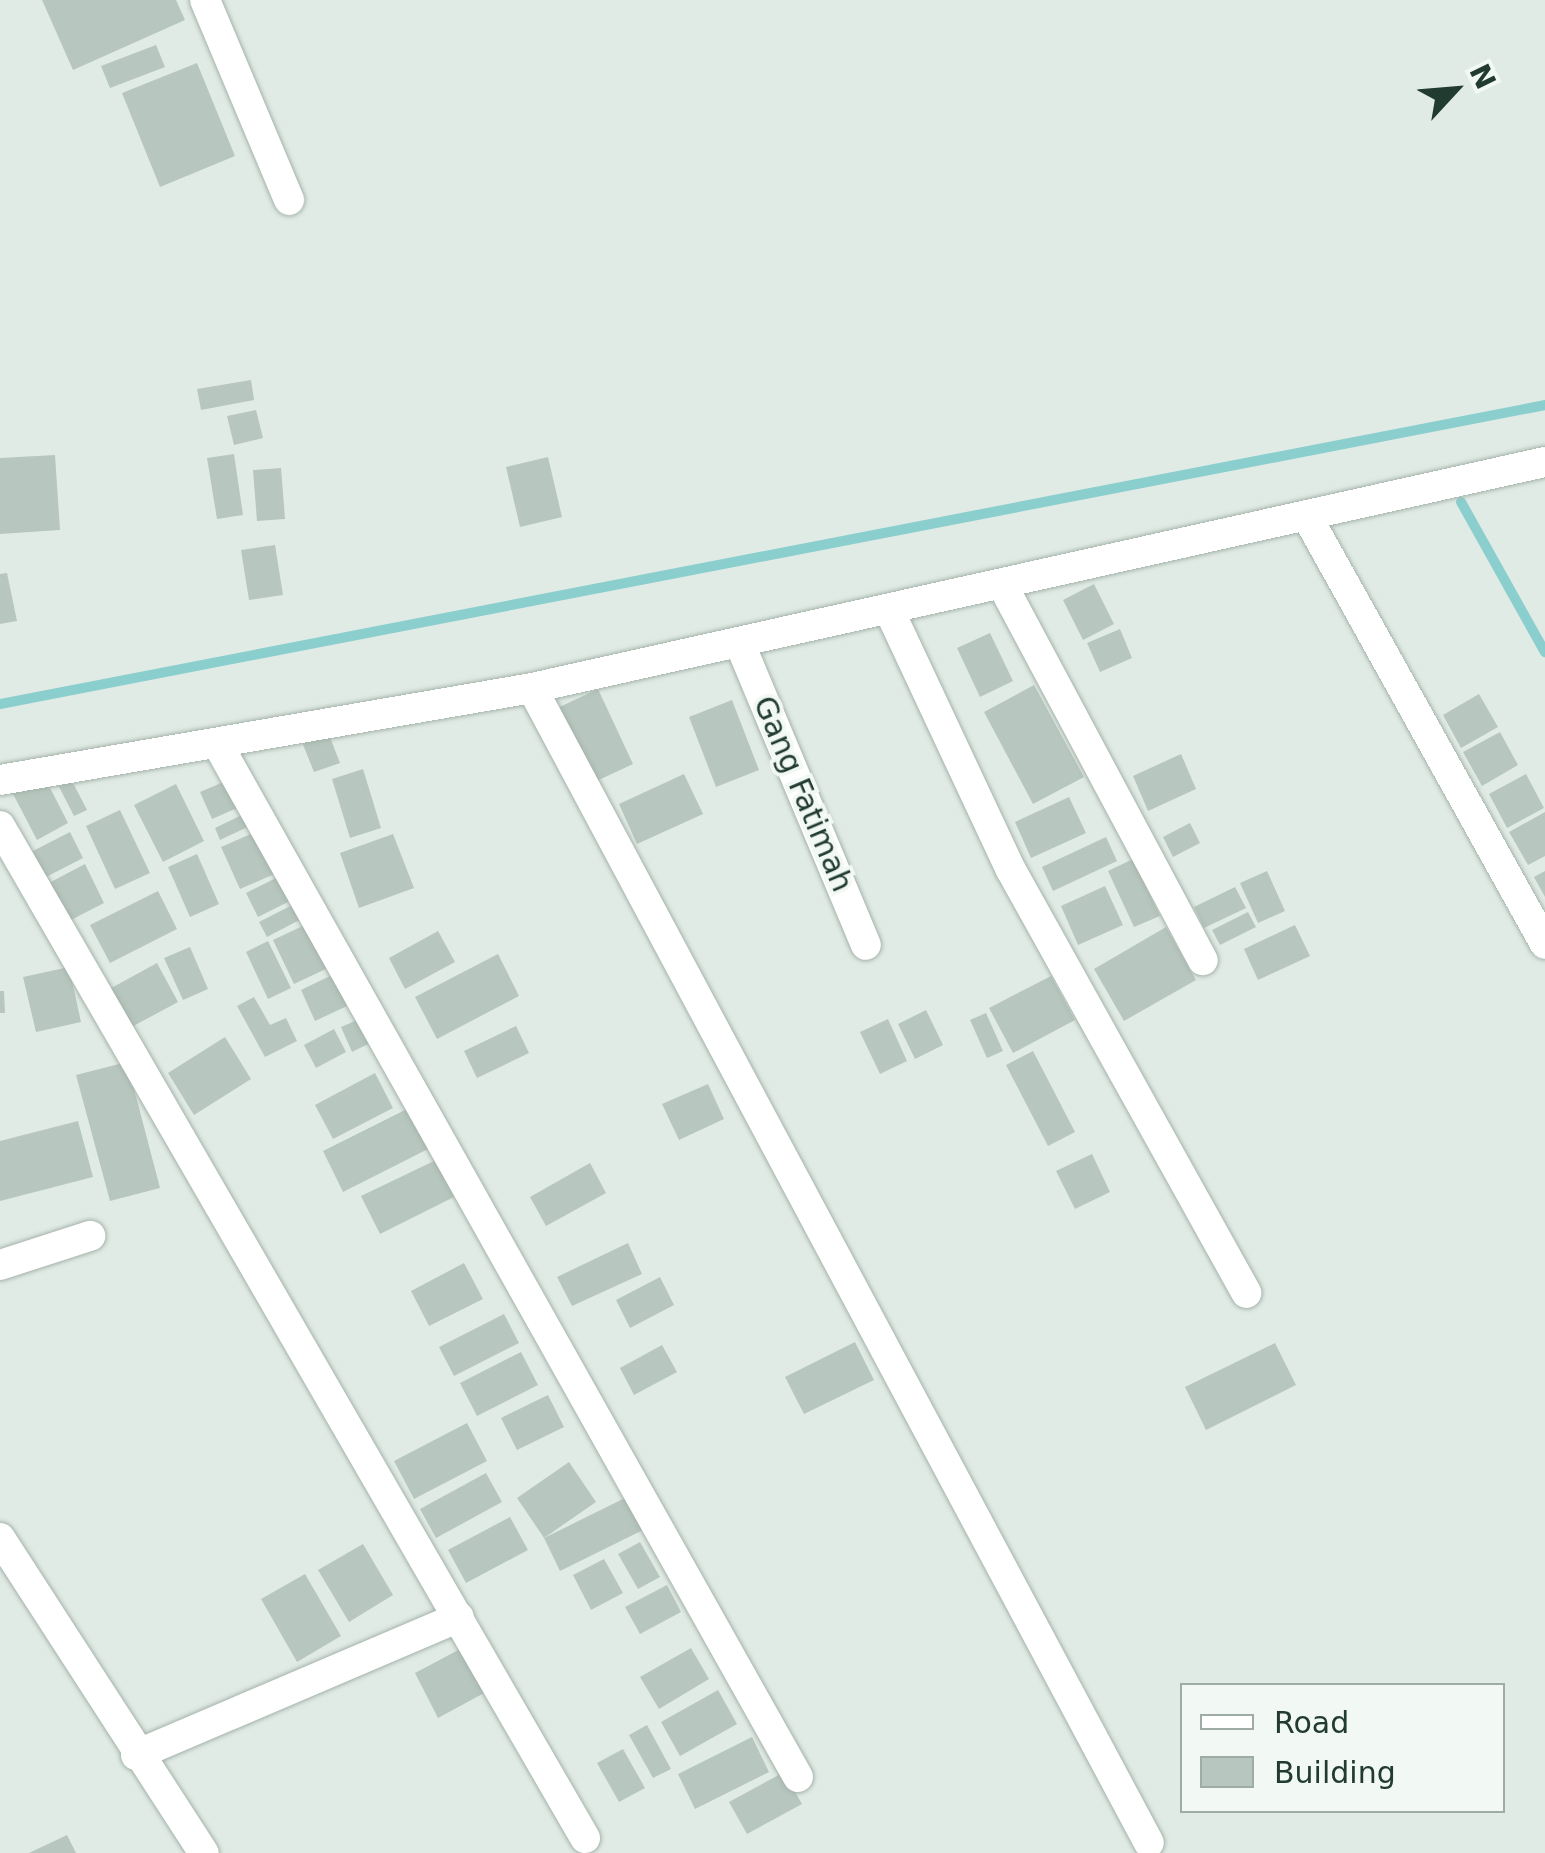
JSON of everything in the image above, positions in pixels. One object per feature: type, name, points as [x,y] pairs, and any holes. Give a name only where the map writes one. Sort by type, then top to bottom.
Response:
[{"type":"street","points":[[205,0],[289,200]]},
{"type":"street","points":[[0,780],[532,688],[1309,520],[1545,462]]},
{"type":"street","points":[[1309,520],[1545,944]]},
{"type":"street","points":[[1004,588],[1203,960]]},
{"type":"street","points":[[890,612],[1011,870],[1246,1294]]},
{"type":"street","name":"Gang Fatimah","points":[[740,644],[866,945]]},
{"type":"street","points":[[532,688],[1149,1843]]},
{"type":"street","points":[[217,742],[798,1776]]},
{"type":"street","points":[[0,826],[585,1838]]},
{"type":"street","points":[[0,1265],[90,1236]]},
{"type":"street","points":[[0,1538],[136,1755],[204,1853]]},
{"type":"street","points":[[136,1755],[458,1617]]},
{"type":"building","points":[[42,0],[176,0],[185,20],[73,70]]},
{"type":"building","points":[[156,45],[165,67],[110,88],[101,66]]},
{"type":"building","points":[[197,63],[235,156],[160,187],[122,93]]},
{"type":"building","points":[[251,380],[254,400],[201,410],[197,389]]},
{"type":"building","points":[[256,410],[263,438],[234,445],[227,416]]},
{"type":"building","points":[[234,454],[243,515],[217,519],[207,458]]},
{"type":"building","points":[[55,455],[60,530],[0,534],[0,458]]},
{"type":"building","points":[[548,457],[562,517],[520,527],[506,467]]},
{"type":"building","points":[[281,468],[285,519],[257,521],[253,470]]},
{"type":"building","points":[[275,545],[283,595],[249,600],[241,550]]},
{"type":"building","points":[[7,573],[17,621],[0,624],[0,574]]},
{"type":"building","points":[[1094,584],[1114,624],[1083,640],[1063,600]]},
{"type":"building","points":[[1120,629],[1132,658],[1100,672],[1087,643]]},
{"type":"building","points":[[990,633],[1013,681],[980,697],[957,648]]},
{"type":"building","points":[[1034,685],[1084,777],[1033,804],[984,712]]},
{"type":"building","points":[[598,689],[633,764],[586,786],[551,711]]},
{"type":"building","points":[[1479,694],[1498,727],[1461,748],[1443,715]]},
{"type":"building","points":[[732,700],[759,770],[716,787],[689,717]]},
{"type":"building","points":[[328,732],[340,763],[314,772],[302,742]]},
{"type":"building","points":[[1500,732],[1518,765],[1482,786],[1463,752]]},
{"type":"building","points":[[1181,754],[1196,789],[1148,811],[1133,776]]},
{"type":"building","points":[[363,769],[381,828],[350,838],[332,779]]},
{"type":"building","points":[[68,773],[87,810],[74,816],[55,779]]},
{"type":"building","points":[[684,774],[703,814],[637,844],[619,804]]},
{"type":"building","points":[[1526,774],[1544,808],[1507,828],[1489,794]]},
{"type":"building","points":[[44,776],[68,823],[37,840],[12,792]]},
{"type":"building","points":[[233,778],[244,805],[212,819],[200,792]]},
{"type":"building","points":[[176,784],[204,841],[163,862],[134,805]]},
{"type":"building","points":[[1069,797],[1086,833],[1031,858],[1015,822]]},
{"type":"building","points":[[120,810],[150,873],[115,889],[86,826]]},
{"type":"building","points":[[248,812],[254,824],[220,840],[215,828]]},
{"type":"building","points":[[1545,812],[1545,856],[1528,865],[1509,832]]},
{"type":"building","points":[[1190,823],[1200,843],[1173,857],[1163,837]]},
{"type":"building","points":[[260,830],[279,872],[240,889],[221,847]]},
{"type":"building","points":[[70,832],[83,858],[46,877],[33,851]]},
{"type":"building","points":[[393,834],[414,888],[359,908],[340,853]]},
{"type":"building","points":[[1106,837],[1117,861],[1053,891],[1042,867]]},
{"type":"building","points":[[197,854],[219,904],[190,917],[168,867]]},
{"type":"building","points":[[1133,859],[1160,916],[1134,927],[1108,871]]},
{"type":"building","points":[[85,864],[104,903],[67,922],[47,884]]},
{"type":"building","points":[[1267,871],[1285,911],[1258,923],[1240,883]]},
{"type":"building","points":[[1545,871],[1545,897],[1534,877]]},
{"type":"building","points":[[282,875],[294,899],[258,917],[246,893]]},
{"type":"building","points":[[1105,886],[1123,925],[1078,945],[1061,906]]},
{"type":"building","points":[[1235,887],[1246,908],[1204,928],[1194,907]]},
{"type":"building","points":[[158,891],[177,929],[110,963],[90,925]]},
{"type":"building","points":[[300,901],[307,916],[267,937],[259,922]]},
{"type":"building","points":[[1248,912],[1256,927],[1220,945],[1212,930]]},
{"type":"building","points":[[311,922],[332,966],[294,984],[273,940]]},
{"type":"building","points":[[1295,925],[1310,956],[1258,980],[1244,949]]},
{"type":"building","points":[[1166,927],[1196,980],[1124,1021],[1094,969]]},
{"type":"building","points":[[438,931],[455,962],[405,989],[389,958]]},
{"type":"building","points":[[268,941],[291,988],[268,999],[246,952]]},
{"type":"building","points":[[190,947],[208,989],[183,1000],[164,958]]},
{"type":"building","points":[[498,954],[519,996],[437,1039],[415,997]]},
{"type":"building","points":[[157,963],[178,1002],[124,1031],[104,992]]},
{"type":"building","points":[[69,967],[81,1022],[36,1032],[23,977]]},
{"type":"building","points":[[332,975],[347,1006],[315,1021],[301,990]]},
{"type":"building","points":[[1051,976],[1075,1020],[1013,1053],[989,1008]]},
{"type":"building","points":[[0,991],[4,991],[5,1013],[0,1013]]},
{"type":"building","points":[[254,997],[270,1025],[286,1018],[297,1041],[265,1057],[237,1006]]},
{"type":"building","points":[[926,1010],[943,1045],[915,1059],[898,1024]]},
{"type":"building","points":[[986,1013],[1003,1051],[987,1058],[970,1020]]},
{"type":"building","points":[[362,1018],[372,1042],[352,1052],[341,1027]]},
{"type":"building","points":[[888,1019],[907,1061],[880,1074],[860,1032]]},
{"type":"building","points":[[516,1026],[529,1053],[477,1078],[464,1051]]},
{"type":"building","points":[[334,1029],[346,1052],[316,1068],[304,1045]]},
{"type":"building","points":[[225,1037],[251,1079],[194,1115],[168,1073]]},
{"type":"building","points":[[1033,1051],[1075,1132],[1048,1146],[1006,1065]]},
{"type":"building","points":[[127,1062],[160,1188],[110,1201],[76,1075]]},
{"type":"building","points":[[375,1073],[393,1108],[333,1139],[315,1105]]},
{"type":"building","points":[[708,1084],[724,1119],[679,1140],[662,1104]]},
{"type":"building","points":[[409,1108],[430,1148],[343,1192],[323,1151]]},
{"type":"building","points":[[78,1121],[93,1177],[0,1201],[0,1141]]},
{"type":"building","points":[[1092,1154],[1110,1192],[1075,1209],[1056,1171]]},
{"type":"building","points":[[436,1160],[454,1197],[380,1234],[361,1196]]},
{"type":"building","points":[[590,1163],[606,1193],[546,1226],[530,1197]]},
{"type":"building","points":[[628,1243],[642,1274],[572,1306],[557,1277]]},
{"type":"building","points":[[464,1263],[483,1299],[429,1326],[411,1291]]},
{"type":"building","points":[[660,1277],[674,1305],[630,1328],[616,1300]]},
{"type":"building","points":[[504,1314],[519,1343],[454,1376],[439,1347]]},
{"type":"building","points":[[855,1342],[874,1380],[804,1414],[785,1377]]},
{"type":"building","points":[[1275,1343],[1296,1385],[1206,1430],[1185,1387]]},
{"type":"building","points":[[662,1345],[677,1372],[634,1395],[620,1368]]},
{"type":"building","points":[[521,1352],[538,1385],[477,1416],[460,1383]]},
{"type":"building","points":[[548,1395],[564,1427],[517,1450],[501,1418]]},
{"type":"building","points":[[467,1423],[487,1461],[414,1499],[394,1461]]},
{"type":"building","points":[[569,1462],[596,1502],[544,1538],[517,1498]]},
{"type":"building","points":[[486,1473],[502,1502],[436,1538],[420,1509]]},
{"type":"building","points":[[629,1496],[645,1529],[560,1571],[544,1538]]},
{"type":"building","points":[[510,1517],[528,1550],[466,1583],[448,1550]]},
{"type":"building","points":[[640,1542],[660,1577],[638,1589],[618,1554]]},
{"type":"building","points":[[363,1544],[393,1595],[349,1622],[318,1570]]},
{"type":"building","points":[[604,1559],[623,1593],[591,1610],[573,1575]]},
{"type":"building","points":[[305,1574],[341,1636],[297,1662],[261,1599]]},
{"type":"building","points":[[667,1585],[681,1612],[640,1634],[625,1607]]},
{"type":"building","points":[[462,1648],[486,1692],[438,1718],[415,1673]]},
{"type":"building","points":[[691,1648],[709,1679],[659,1709],[640,1677]]},
{"type":"building","points":[[718,1690],[737,1724],[680,1756],[661,1722]]},
{"type":"building","points":[[647,1725],[671,1769],[653,1778],[629,1735]]},
{"type":"building","points":[[752,1737],[769,1772],[695,1809],[678,1774]]},
{"type":"building","points":[[623,1749],[645,1788],[619,1802],[597,1763]]},
{"type":"building","points":[[784,1772],[802,1804],[747,1834],[729,1802]]},
{"type":"building","points":[[67,1835],[76,1853],[29,1853]]},
{"type":"waterway","points":[[0,704],[1545,405]]},
{"type":"waterway","points":[[1461,502],[1545,652]]}]
